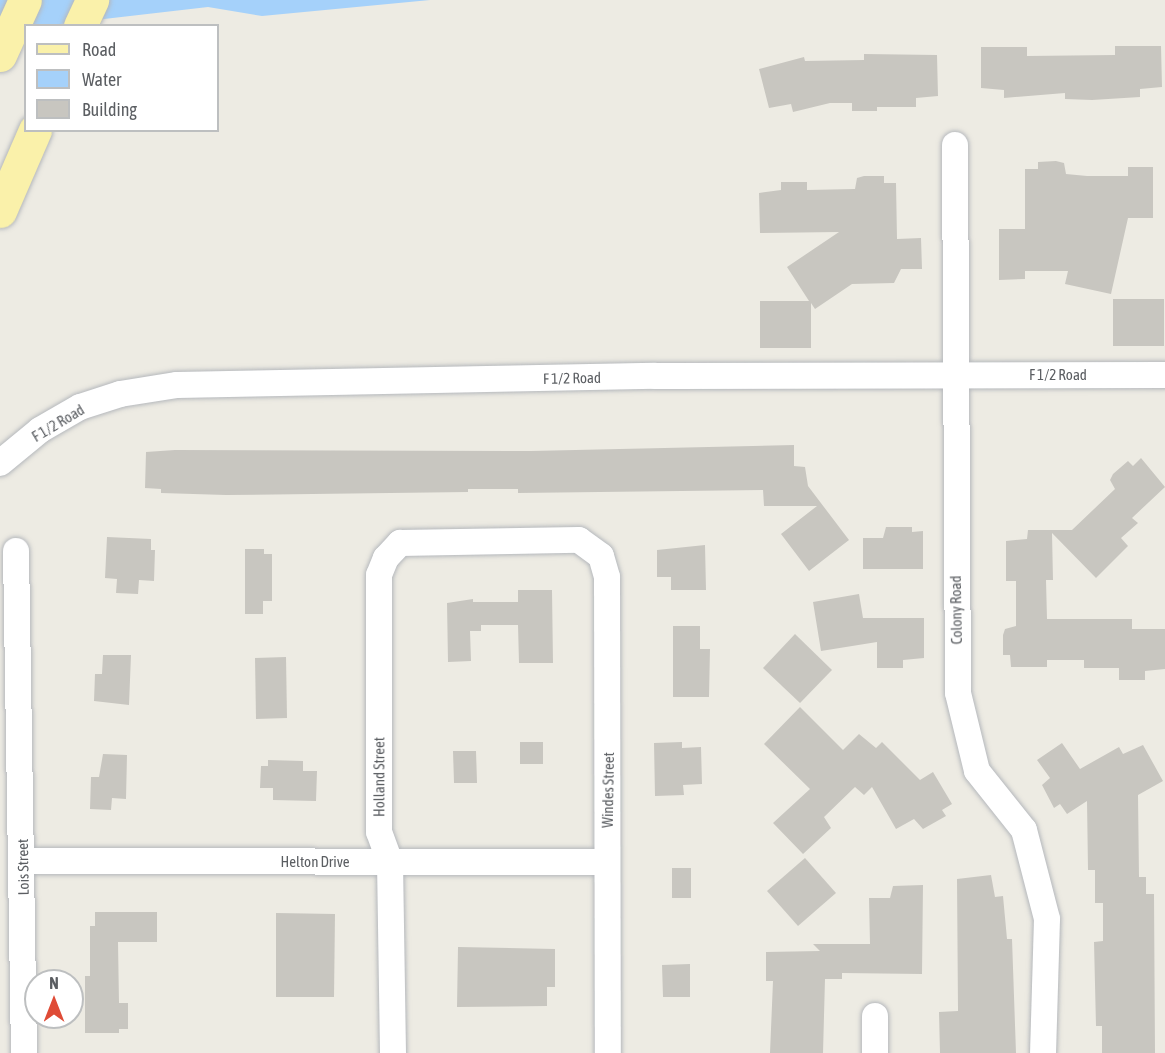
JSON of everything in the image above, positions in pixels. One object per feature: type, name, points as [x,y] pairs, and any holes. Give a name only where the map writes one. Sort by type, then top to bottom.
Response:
[{"type":"main road","points":[[4,47],[25,0]]},
{"type":"main road","points":[[81,24],[92,0]]},
{"type":"main road","points":[[0,211],[34,132]]},
{"type":"street","name":"Colony Road","points":[[955,145],[958,277],[954,376],[958,693],[977,771],[1024,830],[1047,919],[1043,1053]]},
{"type":"street","name":"F 1/2 Road","points":[[0,463],[40,430],[80,407],[120,394],[177,385],[1165,375]]},
{"type":"street","name":"Holland Street","points":[[393,1053],[390,862],[379,832],[380,575],[386,558],[400,543],[579,540]]},
{"type":"street","name":"Windes Street","points":[[579,540],[602,556],[607,577],[608,1053]]},
{"type":"street","name":"Lois Street","points":[[16,551],[9,680],[23,861],[24,1053]]},
{"type":"street","name":"Helton Drive","points":[[23,861],[606,862]]},
{"type":"street","points":[[875,1016],[875,1053]]},
{"type":"water","points":[[0,0],[430,0],[262,16],[208,7],[61,24],[24,24],[24,28],[0,31]]},
{"type":"building","points":[[1115,46],[1161,46],[1162,87],[1140,89],[1140,97],[1092,100],[1065,99],[1065,93],[1004,98],[1004,90],[981,88],[981,47],[1027,47],[1027,56],[1115,55]]},
{"type":"building","points":[[864,54],[937,55],[938,96],[916,98],[916,107],[877,107],[877,111],[852,111],[852,103],[830,103],[793,112],[791,104],[769,108],[759,69],[804,57],[805,61],[864,60]]},
{"type":"building","points":[[1038,162],[1064,163],[1066,174],[1087,176],[1128,176],[1128,167],[1153,167],[1153,218],[1128,218],[1111,294],[1065,284],[1068,271],[1025,271],[1025,279],[999,280],[999,229],[1025,229],[1025,169],[1038,169]]},
{"type":"building","points":[[884,176],[884,183],[896,183],[897,239],[921,238],[922,269],[901,269],[894,283],[852,284],[815,309],[811,303],[811,348],[760,348],[760,301],[809,301],[787,267],[839,232],[760,233],[759,193],[781,190],[781,182],[807,182],[807,190],[855,189],[857,178]]},
{"type":"building","points":[[1113,299],[1164,299],[1164,346],[1113,346]]},
{"type":"building","points":[[794,445],[794,466],[805,467],[808,486],[849,540],[809,571],[781,534],[817,506],[764,506],[763,490],[518,493],[518,489],[468,489],[468,492],[226,495],[161,493],[161,489],[145,488],[146,452],[175,450],[531,451]]},
{"type":"building","points":[[1141,458],[1165,487],[1132,518],[1138,523],[1121,538],[1128,546],[1096,578],[1052,533],[1053,580],[1046,580],[1047,619],[1132,619],[1132,629],[1165,629],[1165,669],[1145,671],[1145,680],[1119,680],[1119,668],[1084,668],[1084,660],[1047,660],[1047,667],[1011,667],[1010,655],[1003,655],[1003,635],[1005,629],[1016,626],[1016,581],[1006,581],[1006,541],[1027,539],[1028,530],[1072,530],[1115,489],[1110,480],[1113,474],[1128,461],[1133,466]]},
{"type":"building","points":[[886,527],[912,527],[912,532],[923,531],[923,569],[863,569],[863,538],[883,538]]},
{"type":"building","points":[[107,537],[151,539],[151,550],[155,550],[154,581],[139,580],[138,594],[116,593],[117,579],[105,578]]},
{"type":"building","points":[[705,545],[706,590],[671,590],[671,577],[657,577],[657,550]]},
{"type":"building","points":[[245,549],[264,549],[264,554],[272,554],[272,601],[263,601],[263,614],[245,614]]},
{"type":"building","points":[[518,590],[552,590],[553,663],[519,663],[518,625],[481,625],[481,631],[470,631],[471,661],[448,662],[447,603],[473,599],[473,602],[518,602]]},
{"type":"building","points":[[859,594],[863,618],[924,618],[924,658],[903,660],[903,668],[877,668],[877,642],[821,651],[813,602]]},
{"type":"building","points":[[673,626],[700,626],[700,649],[710,649],[709,697],[673,697]]},
{"type":"building","points":[[795,634],[832,670],[800,703],[763,668]]},
{"type":"building","points":[[103,655],[131,655],[129,705],[94,701],[95,674],[102,674]]},
{"type":"building","points":[[286,657],[287,718],[256,719],[255,658]]},
{"type":"building","points":[[800,707],[843,750],[859,734],[876,748],[882,742],[920,780],[933,772],[952,804],[942,810],[946,816],[923,829],[914,819],[896,829],[872,787],[864,795],[855,787],[824,817],[831,828],[803,854],[773,823],[810,789],[764,744]]},
{"type":"building","points":[[520,742],[543,742],[543,764],[520,764]]},
{"type":"building","points":[[682,742],[682,748],[701,747],[702,784],[683,785],[684,795],[655,796],[654,743]]},
{"type":"building","points":[[1062,743],[1080,769],[1119,747],[1123,754],[1143,745],[1163,781],[1138,795],[1139,877],[1146,877],[1146,894],[1154,894],[1155,1053],[1102,1053],[1102,1026],[1096,1026],[1094,942],[1103,941],[1103,903],[1095,903],[1095,870],[1088,870],[1087,801],[1067,814],[1060,804],[1054,808],[1042,785],[1050,778],[1037,760]]},
{"type":"building","points":[[453,751],[476,751],[477,783],[454,783]]},
{"type":"building","points":[[103,754],[127,755],[126,799],[112,798],[111,810],[90,809],[91,777],[99,777]]},
{"type":"building","points":[[268,760],[303,761],[303,771],[317,771],[316,801],[273,800],[273,788],[260,788],[261,766],[268,766]]},
{"type":"building","points":[[805,858],[836,893],[798,926],[767,891]]},
{"type":"building","points":[[672,868],[691,868],[691,898],[672,898]]},
{"type":"building","points":[[991,875],[995,897],[1003,896],[1007,939],[1012,939],[1016,1053],[940,1053],[939,1012],[958,1011],[957,879]]},
{"type":"building","points":[[923,885],[922,974],[842,973],[842,979],[825,979],[823,1053],[770,1053],[773,981],[766,981],[766,952],[820,951],[813,944],[870,944],[869,898],[890,898],[893,886]]},
{"type":"building","points":[[95,912],[157,912],[157,942],[118,942],[119,1003],[128,1003],[128,1029],[119,1029],[119,1033],[85,1033],[85,976],[90,976],[90,926],[95,926]]},
{"type":"building","points":[[276,913],[335,914],[334,997],[276,997]]},
{"type":"building","points":[[458,947],[555,949],[555,987],[547,987],[547,1006],[457,1007]]},
{"type":"building","points":[[690,964],[690,997],[663,997],[662,965]]}]
